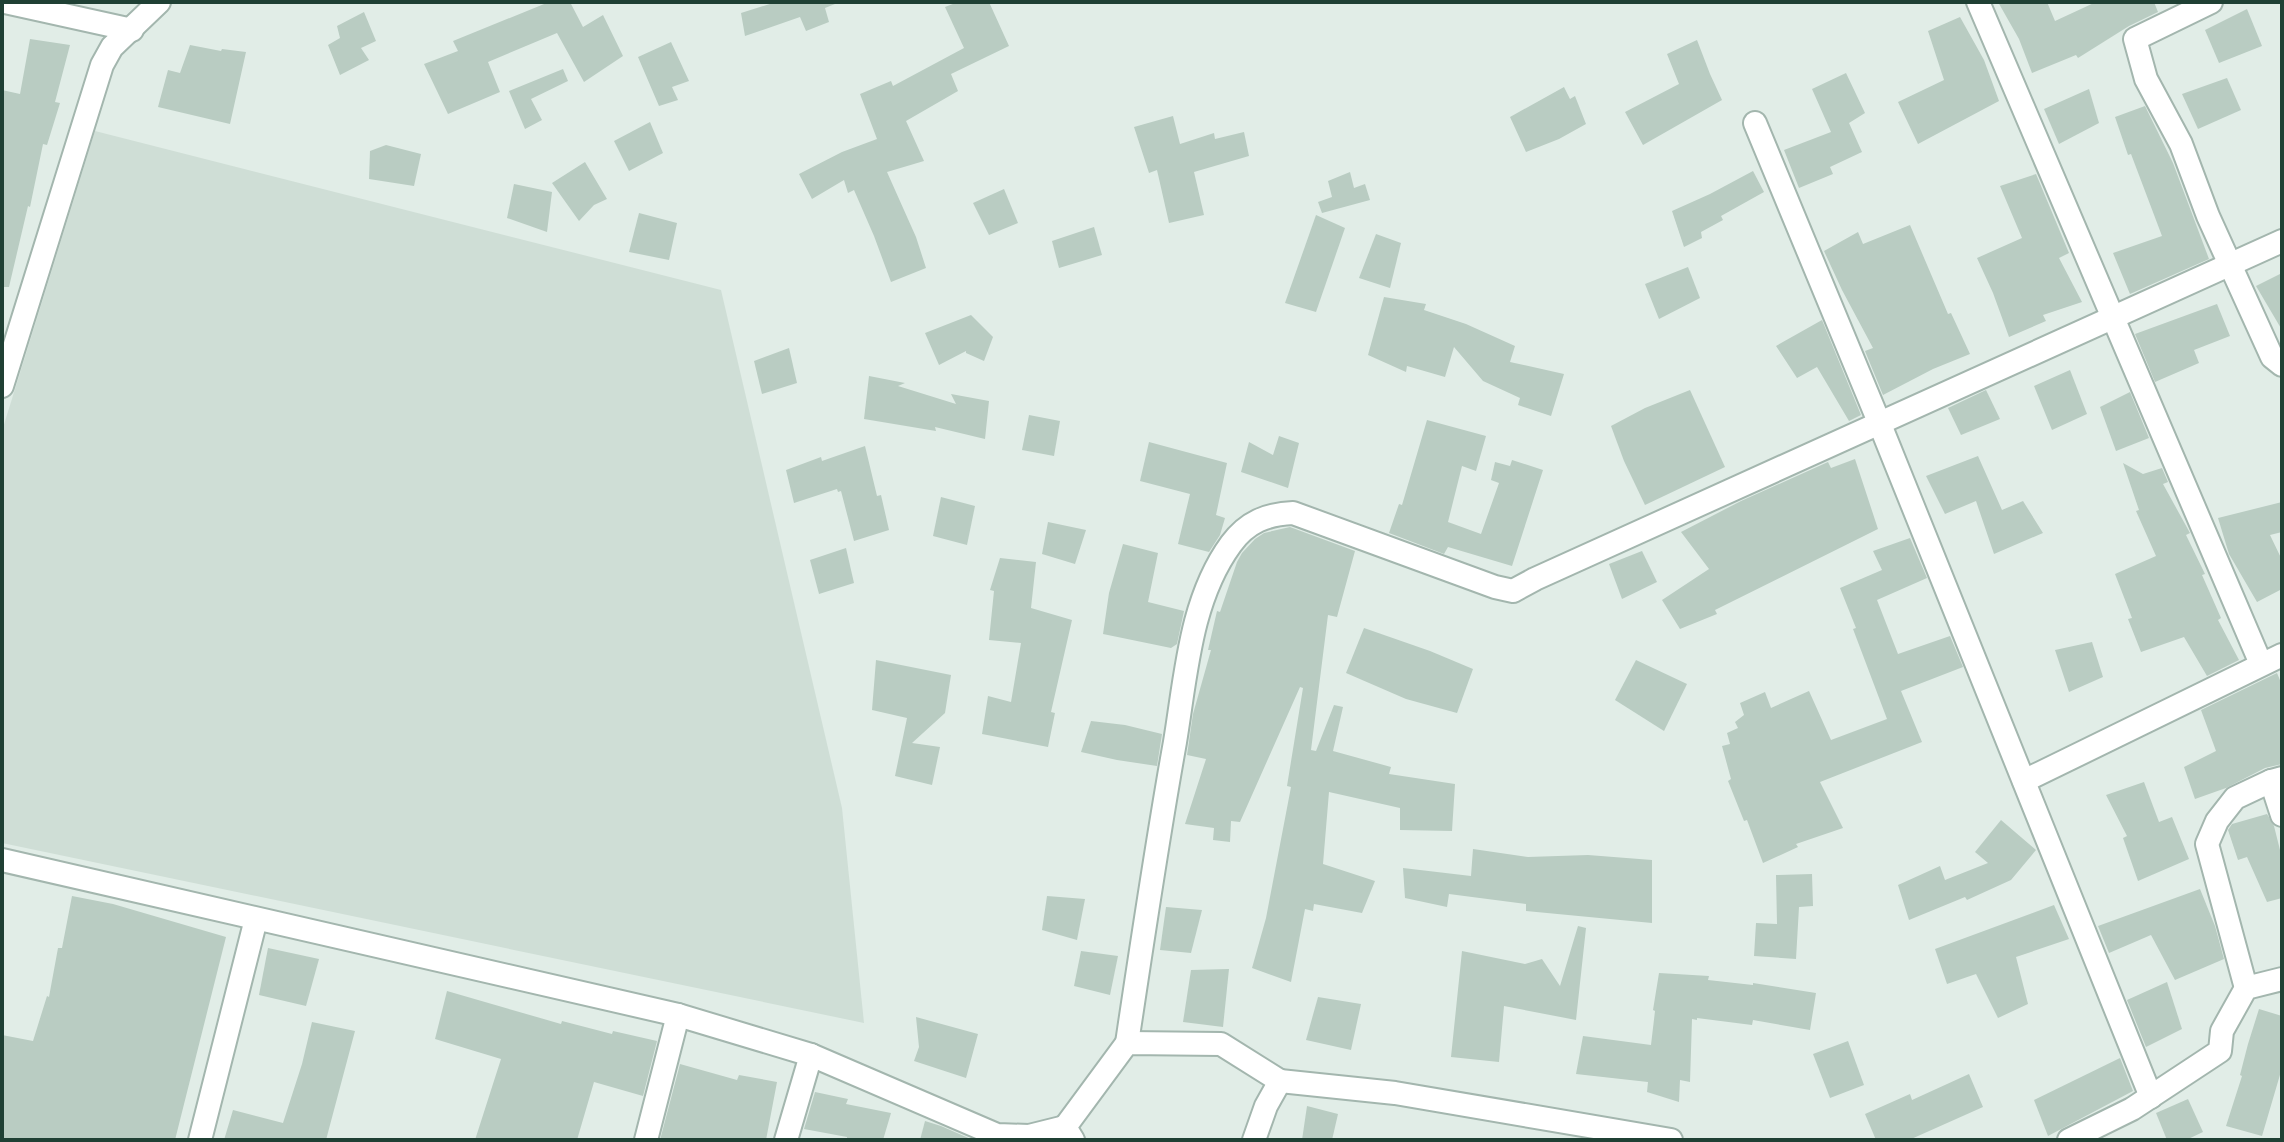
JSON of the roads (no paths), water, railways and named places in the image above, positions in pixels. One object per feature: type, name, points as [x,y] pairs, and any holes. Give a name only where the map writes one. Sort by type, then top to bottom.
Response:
[{"type":"street","points":[[5,2],[132,30]]},
{"type":"street","points":[[2,386],[102,65],[112,47],[159,2]]},
{"type":"street","points":[[1978,2],[2261,664]]},
{"type":"street","points":[[2211,2],[2135,39],[2146,79],[2181,144],[2208,216],[2272,357],[2282,365]]},
{"type":"street","points":[[1755,123],[2151,1097]]},
{"type":"street","points":[[2,860],[678,1015],[811,1055],[997,1135],[1069,1134],[1127,1043],[1195,624],[1207,588],[1231,544],[1250,523],[1272,513],[1293,513],[1513,591],[2282,241]]},
{"type":"street","points":[[2024,781],[2282,655]]},
{"type":"street","points":[[2069,1140],[2132,1109],[2220,1051],[2222,1031],[2246,988],[2207,844],[2217,821],[2235,798],[2276,779],[2282,815]]},
{"type":"street","points":[[200,1140],[256,919]]},
{"type":"street","points":[[2246,988],[2282,979]]},
{"type":"street","points":[[646,1140],[678,1015]]},
{"type":"street","points":[[1127,1043],[1221,1044],[1280,1081],[1395,1093],[1671,1140]]},
{"type":"street","points":[[786,1140],[811,1055]]},
{"type":"street","points":[[1254,1140],[1266,1106],[1280,1081]]}]
